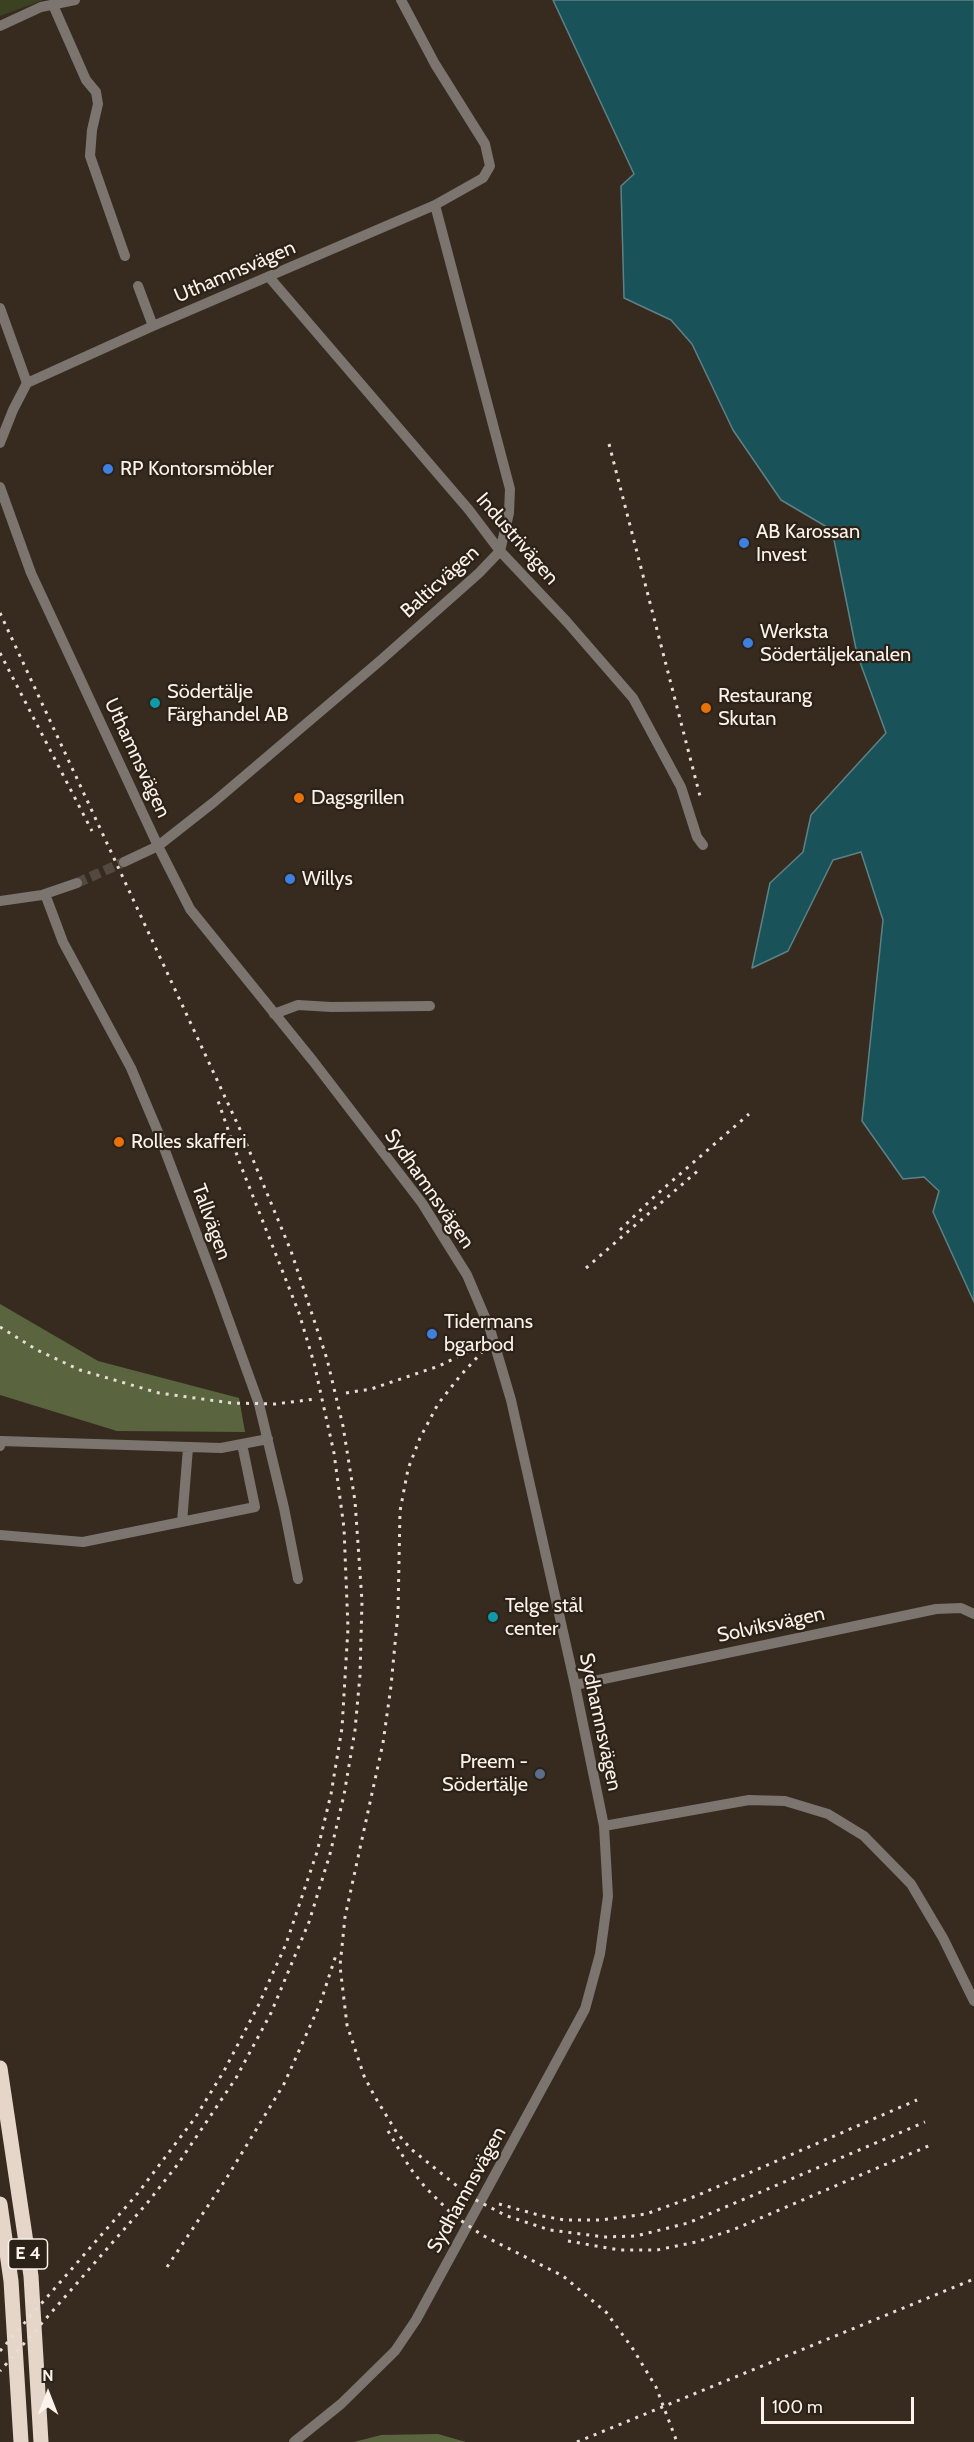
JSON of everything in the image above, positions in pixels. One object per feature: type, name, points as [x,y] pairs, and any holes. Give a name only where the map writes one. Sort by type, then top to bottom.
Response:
[{"type":"highway","name":"E 4","points":[[0,2068],[31,2276],[41,2442]]},
{"type":"highway","name":"E 4","points":[[0,2204],[11,2281],[21,2442]]},
{"type":"street","points":[[0,26],[41,7],[75,0]]},
{"type":"street","name":"Uthamnsvägen","points":[[27,384],[153,326],[435,205],[483,178],[490,166],[485,144],[435,63],[401,0]]},
{"type":"street","points":[[53,5],[86,80],[96,92],[98,104],[92,130],[90,156],[125,256]]},
{"type":"street","name":"Balticvägen","points":[[124,862],[158,846],[214,802],[314,718],[479,573],[500,551],[509,513],[510,489],[435,205]]},
{"type":"street","name":"Industrivägen","points":[[269,277],[469,510],[500,551],[567,622],[633,698],[681,787],[697,837],[703,845]]},
{"type":"street","points":[[138,286],[153,326]]},
{"type":"street","points":[[0,308],[27,384],[13,410],[0,443]]},
{"type":"street","name":"Uthamnsvägen","points":[[0,487],[31,573],[158,846]]},
{"type":"street","name":"Sydhamnsvägen","points":[[158,846],[190,909],[423,1203],[467,1275],[490,1329],[511,1400],[604,1826],[608,1896],[600,1954],[585,2009],[411,2328],[395,2351],[372,2374],[341,2404],[294,2442]]},
{"type":"street","points":[[0,901],[45,894],[77,883]]},
{"type":"street","name":"Tallvägen","points":[[45,894],[63,942],[131,1068],[158,1132],[259,1404],[298,1579]]},
{"type":"street","points":[[274,1014],[298,1005],[430,1006]]},
{"type":"street","points":[[0,1446],[0,1441],[221,1448],[268,1439]]},
{"type":"street","points":[[0,1535],[83,1542],[255,1507],[242,1444]]},
{"type":"street","points":[[183,1522],[188,1448]]},
{"type":"street","name":"Solviksvägen","points":[[575,1685],[936,1609],[961,1608],[974,1614]]},
{"type":"street","points":[[604,1826],[749,1800],[785,1801],[828,1814],[864,1836],[911,1884],[943,1938],[974,2001]]},
{"type":"green space","points":[[0,0],[43,0],[0,16]]},
{"type":"green space","points":[[0,1304],[98,1361],[239,1398],[245,1432],[117,1431],[0,1395]]},
{"type":"green space","points":[[438,2434],[466,2442],[354,2442],[381,2435]]},
{"type":"water","points":[[553,0],[974,0],[974,1302],[933,1212],[939,1191],[924,1177],[903,1179],[862,1121],[883,920],[861,852],[833,860],[788,951],[752,968],[770,883],[803,852],[811,815],[886,733],[857,654],[832,530],[781,500],[733,430],[692,344],[671,320],[624,298],[621,186],[634,174]]},
{"type":"tunnel","points":[[77,883],[124,862]]},
{"type":"railway","points":[[609,444],[701,800]]},
{"type":"railway","points":[[0,613],[244,1138],[291,1251],[327,1359],[343,1426],[355,1501],[362,1601],[360,1675],[355,1730],[344,1795],[330,1854],[309,1922],[271,2013],[236,2078],[178,2164],[148,2202],[0,2371]]},
{"type":"railway","points":[[0,653],[92,831]]},
{"type":"railway","points":[[0,2351],[138,2193],[195,2118],[224,2071],[258,2006],[286,1944],[317,1852],[331,1794],[342,1728],[348,1628],[344,1528],[334,1453],[314,1363],[299,1313],[239,1161],[217,1098]]},
{"type":"railway","points":[[620,1230],[656,1195],[749,1114]]},
{"type":"railway","points":[[586,1268],[701,1168]]},
{"type":"railway","points":[[0,1327],[37,1350],[80,1370],[159,1393],[231,1403],[275,1404],[315,1399]]},
{"type":"railway","points":[[346,1393],[371,1389],[439,1366],[479,1346]]},
{"type":"railway","points":[[483,1351],[438,1404],[420,1438],[408,1469],[400,1511],[398,1612],[391,1686],[383,1743],[345,1917],[340,1966],[347,2025],[364,2076],[375,2097],[397,2133],[411,2149],[472,2198],[507,2216],[550,2230],[604,2237],[636,2236],[688,2223],[925,2122]]},
{"type":"railway","points":[[167,2267],[226,2179],[284,2084],[320,2004],[336,1955]]},
{"type":"railway","points":[[499,2204],[565,2220],[601,2220],[646,2214],[696,2196],[917,2100]]},
{"type":"railway","points":[[388,2131],[410,2168],[453,2215],[482,2235],[563,2276],[606,2312],[633,2349],[656,2387],[677,2442]]},
{"type":"railway","points":[[568,2241],[619,2250],[657,2250],[696,2242],[735,2229],[933,2144]]},
{"type":"railway","points":[[577,2442],[974,2279]]},
{"type":"place","name":"RP Kontorsmöbler","points":[[108,469]]},
{"type":"place","name":"AB Karossan Invest","points":[[744,543]]},
{"type":"place","name":"Werksta Södertäljekanalen","points":[[748,643]]},
{"type":"place","name":"Södertälje Färghandel AB","points":[[155,703]]},
{"type":"place","name":"Restaurang Skutan","points":[[706,708]]},
{"type":"place","name":"Dagsgrillen","points":[[299,798]]},
{"type":"place","name":"Willys","points":[[290,879]]},
{"type":"place","name":"Rolles skafferi","points":[[119,1142]]},
{"type":"place","name":"Tidermans bgarbod","points":[[432,1334]]},
{"type":"place","name":"Telge stål center","points":[[493,1617]]},
{"type":"place","name":"Preem - Södertälje","points":[[540,1774]]}]
